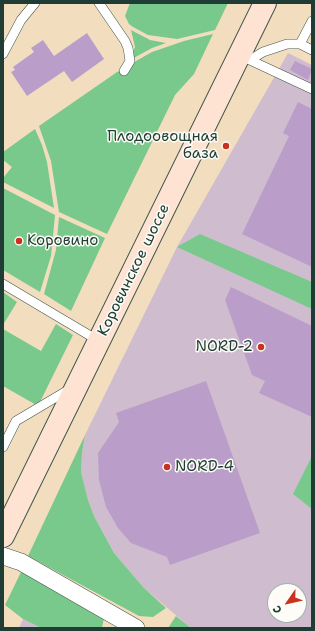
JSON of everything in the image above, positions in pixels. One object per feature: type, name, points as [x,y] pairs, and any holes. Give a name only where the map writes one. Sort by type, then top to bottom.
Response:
[{"type":"main road","name":"Коровинское шоссе","points":[[3,536],[99,341],[245,57],[265,3]]},
{"type":"street","points":[[3,556],[21,562],[136,628]]},
{"type":"lane","points":[[3,54],[21,20],[35,3]]},
{"type":"lane","points":[[99,3],[125,41],[128,48],[130,61],[124,71]]},
{"type":"lane","points":[[300,44],[312,21]]},
{"type":"lane","points":[[245,57],[287,44],[300,44],[312,50]]},
{"type":"lane","points":[[245,57],[312,89]]},
{"type":"lane","points":[[3,284],[99,341]]},
{"type":"lane","points":[[3,447],[13,421],[78,384]]},
{"type":"shaded area","points":[[288,53],[312,65],[312,628],[191,628],[144,588],[114,553],[94,516],[88,500],[81,472],[85,435],[177,247]]},
{"type":"shaded area","points":[[23,619],[41,628],[19,628]]},
{"type":"green space","points":[[130,3],[228,3],[215,30],[177,39],[148,35],[129,24],[125,16]]},
{"type":"green space","points":[[131,30],[150,40],[166,43],[152,48],[130,60],[135,47]]},
{"type":"green space","points":[[213,34],[194,74],[175,95],[107,234],[59,212],[51,161],[39,126],[120,70],[152,52],[184,41]]},
{"type":"green space","points":[[35,129],[47,162],[54,208],[3,182],[3,178],[12,167],[3,160],[3,152]]},
{"type":"green space","points":[[3,188],[55,215],[51,256],[40,292],[3,270]]},
{"type":"green space","points":[[59,217],[105,238],[71,311],[44,294],[56,250]]},
{"type":"green space","points":[[200,234],[312,282],[312,309],[177,247]]},
{"type":"green space","points":[[3,292],[17,302],[3,325]]},
{"type":"green space","points":[[56,324],[73,335],[38,406],[3,386],[3,329],[41,351]]},
{"type":"green space","points":[[85,435],[81,472],[88,500],[94,516],[114,553],[144,588],[166,608],[153,617],[139,616],[28,556]]},
{"type":"green space","points":[[312,456],[312,509],[293,494]]},
{"type":"green space","points":[[22,570],[104,618],[102,628],[41,628],[23,619],[5,605]]},
{"type":"green space","points":[[176,616],[191,628],[168,628]]},
{"type":"building","points":[[87,33],[104,59],[72,82],[64,71],[27,96],[11,72],[15,70],[13,67],[34,52],[31,48],[43,40],[54,56]]},
{"type":"building","points":[[295,61],[312,69],[308,80],[290,70]]},
{"type":"building","points":[[298,102],[312,109],[312,267],[242,234],[289,136],[283,133]]},
{"type":"building","points":[[231,287],[312,326],[312,417],[259,393],[265,381],[252,375],[225,300]]},
{"type":"building","name":"NORD-4","points":[[206,381],[260,533],[170,565],[167,557],[131,543],[118,528],[106,507],[99,480],[98,453],[119,422],[116,413]]},
{"type":"place","name":"Плодоовощная база","points":[[226,146]]},
{"type":"place","name":"Коровино","points":[[19,241]]},
{"type":"place","name":"NORD-2","points":[[261,347]]},
{"type":"place","name":"NORD-4","points":[[167,467]]}]
